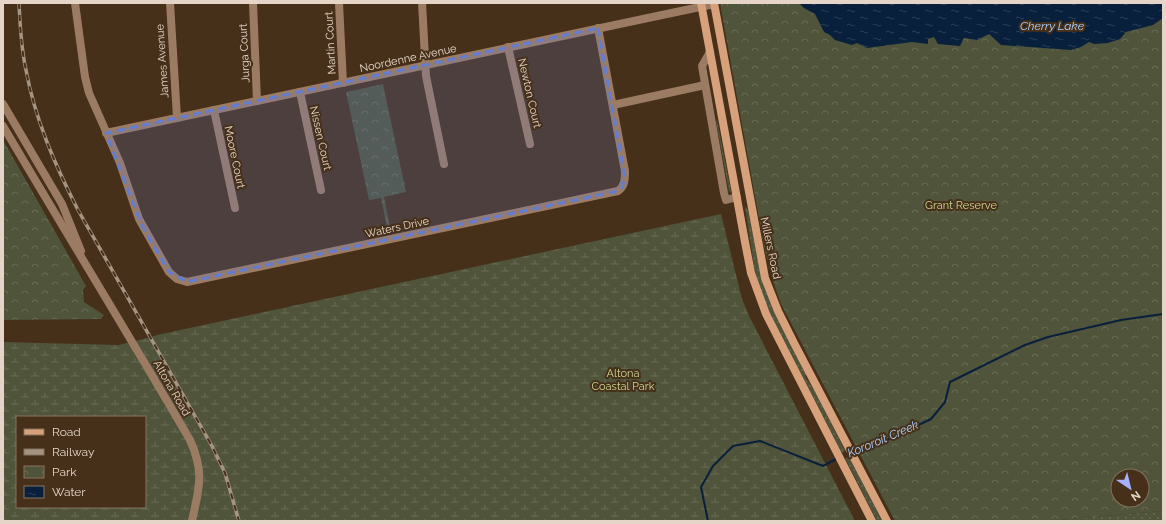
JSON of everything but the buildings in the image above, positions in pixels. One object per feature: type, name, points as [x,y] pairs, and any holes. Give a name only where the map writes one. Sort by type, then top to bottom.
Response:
[{"type":"main road","name":"Millers Road","points":[[714,4],[765,278],[778,311],[887,521]]},
{"type":"main road","points":[[701,5],[752,274],[760,298],[779,341],[872,521]]},
{"type":"main road","points":[[737,197],[749,194]]},
{"type":"street","name":"Waters Drive","points":[[75,3],[86,86],[120,163],[136,213],[169,272],[177,279],[186,282],[618,191],[622,188],[624,183],[625,171],[598,28]]},
{"type":"street","name":"James Avenue","points":[[170,3],[177,118]]},
{"type":"street","name":"Jurga Court","points":[[252,3],[257,101]]},
{"type":"street","name":"Martin Court","points":[[339,3],[343,83]]},
{"type":"street","points":[[422,3],[426,76],[444,164]]},
{"type":"street","name":"Noordenne Avenue","points":[[106,133],[508,48],[701,5],[714,4]]},
{"type":"street","name":"Newton Court","points":[[508,48],[530,144]]},
{"type":"street","points":[[710,52],[702,66],[724,193],[726,200],[737,197]]},
{"type":"street","points":[[613,105],[705,85]]},
{"type":"street","name":"Nissen Court","points":[[300,92],[321,190]]},
{"type":"street","name":"Altona Road","points":[[3,104],[62,204],[93,275]]},
{"type":"street","name":"Moore Court","points":[[214,110],[235,208]]},
{"type":"street","name":"Altona Road","points":[[3,126],[65,232],[93,275],[194,449],[199,465],[200,483],[192,521]]},
{"type":"highlighted area","points":[[598,28],[625,177],[622,188],[614,192],[187,282],[169,272],[142,226],[106,133]]},
{"type":"green space","name":"Grant Reserve","points":[[720,3],[1163,3],[1163,511],[1047,521],[895,521],[781,304],[772,278],[764,246]]},
{"type":"green space","points":[[383,84],[406,192],[384,197],[391,232],[388,232],[381,198],[369,200],[346,92]]},
{"type":"green space","points":[[717,120],[731,191],[730,193],[716,121]]},
{"type":"green space","points":[[382,124],[384,134],[370,138],[367,128]]},
{"type":"green space","points":[[3,140],[86,286],[83,290],[84,302],[104,315],[101,319],[3,320]]},
{"type":"green space","points":[[745,207],[748,210],[761,277],[807,374],[805,376],[817,395],[845,451],[842,453],[765,303],[755,273]]},
{"type":"green space","name":"Altona Coastal Park","points":[[721,214],[742,299],[749,316],[855,521],[3,521],[3,342],[119,345]]},
{"type":"green space","points":[[845,458],[850,458],[882,521],[877,521]]},
{"type":"green space","points":[[1163,511],[1163,521],[1047,521]]},
{"type":"water","name":"Cherry Lake","points":[[799,3],[1163,3],[1163,18],[1153,25],[1126,32],[1120,39],[1108,43],[1094,44],[1089,42],[1081,47],[1071,50],[1001,45],[989,34],[977,40],[964,38],[960,46],[938,44],[934,37],[928,39],[928,44],[912,42],[867,48],[857,43],[852,45],[835,40],[824,32],[815,14],[804,8]]},
{"type":"waterway","name":"Kororoit Creek","points":[[853,451],[887,440],[931,419],[945,402],[950,382],[1025,345],[1048,337],[1121,320],[1163,314]]},
{"type":"waterway","name":"Kororoit Creek","points":[[708,521],[701,487],[713,466],[733,446],[760,441],[823,466],[838,458]]},
{"type":"railway","points":[[19,3],[24,62],[30,88],[40,124],[61,176],[78,210],[212,446],[225,473],[239,521]]}]
